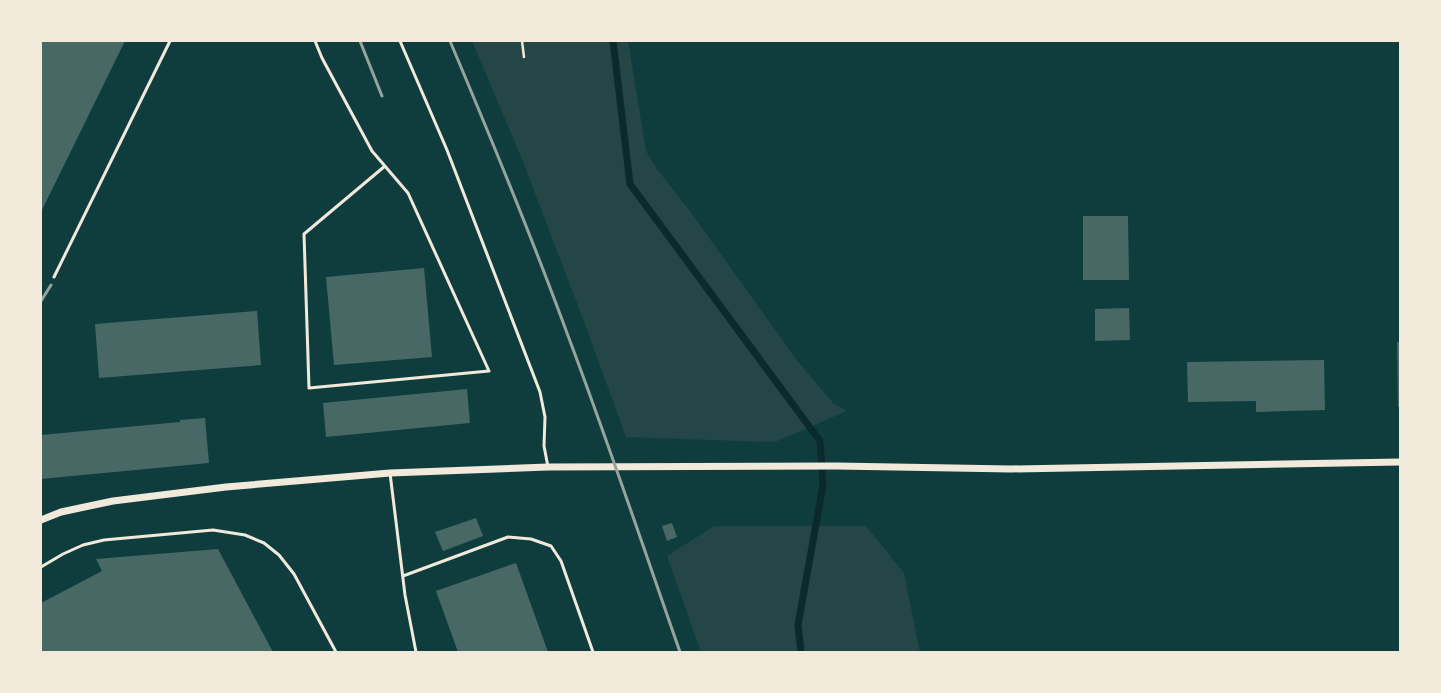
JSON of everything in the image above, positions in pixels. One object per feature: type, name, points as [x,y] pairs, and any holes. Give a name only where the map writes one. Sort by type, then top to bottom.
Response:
[{"type":"street","points":[[41,520],[61,512],[113,501],[226,487],[390,473],[548,467],[836,466],[1011,469],[1400,462]]},
{"type":"lane","points":[[54,277],[170,41]]},
{"type":"lane","points":[[315,41],[322,58],[372,151],[385,166],[408,193],[489,370],[309,388],[304,234],[385,166]]},
{"type":"lane","points":[[400,41],[446,150],[540,392],[545,417],[544,446],[548,467]]},
{"type":"lane","points":[[390,473],[403,576],[416,652]]},
{"type":"lane","points":[[41,567],[63,554],[83,545],[104,540],[213,530],[246,535],[264,543],[279,555],[294,574],[336,652]]},
{"type":"lane","points":[[403,576],[508,538],[531,538],[551,546],[561,561],[593,652]]},
{"type":"path","points":[[522,41],[524,57]]},
{"type":"shaded area","points":[[472,41],[628,41],[646,151],[657,169],[689,210],[796,359],[833,403],[847,411],[775,442],[626,437],[522,159]]},
{"type":"shaded area","points":[[714,526],[866,526],[904,573],[920,652],[701,652],[667,556]]},
{"type":"building","points":[[41,41],[125,41],[41,212]]},
{"type":"building","points":[[1083,216],[1128,216],[1129,280],[1083,280]]},
{"type":"building","points":[[424,268],[432,357],[334,365],[326,277]]},
{"type":"building","points":[[1129,308],[1130,340],[1095,341],[1095,309]]},
{"type":"building","points":[[257,311],[261,365],[99,378],[95,324]]},
{"type":"building","points":[[1397,342],[1400,342],[1400,407],[1398,407]]},
{"type":"building","points":[[1324,360],[1325,410],[1256,412],[1256,401],[1188,402],[1187,362]]},
{"type":"building","points":[[467,389],[470,423],[326,437],[323,403]]},
{"type":"building","points":[[205,418],[209,463],[41,479],[41,435],[180,422],[180,420]]},
{"type":"building","points":[[476,518],[483,536],[443,551],[435,532]]},
{"type":"building","points":[[672,523],[677,537],[667,541],[662,526]]},
{"type":"building","points":[[218,549],[273,652],[41,652],[41,603],[102,571],[96,559]]},
{"type":"building","points":[[516,563],[548,652],[458,652],[436,591]]},
{"type":"waterway","points":[[613,41],[630,184],[820,441],[823,485],[798,625],[801,652]]},
{"type":"railway","points":[[360,41],[382,96]]},
{"type":"railway","points":[[450,41],[481,114],[582,373],[680,652]]},
{"type":"railway","points":[[41,301],[51,285]]}]
